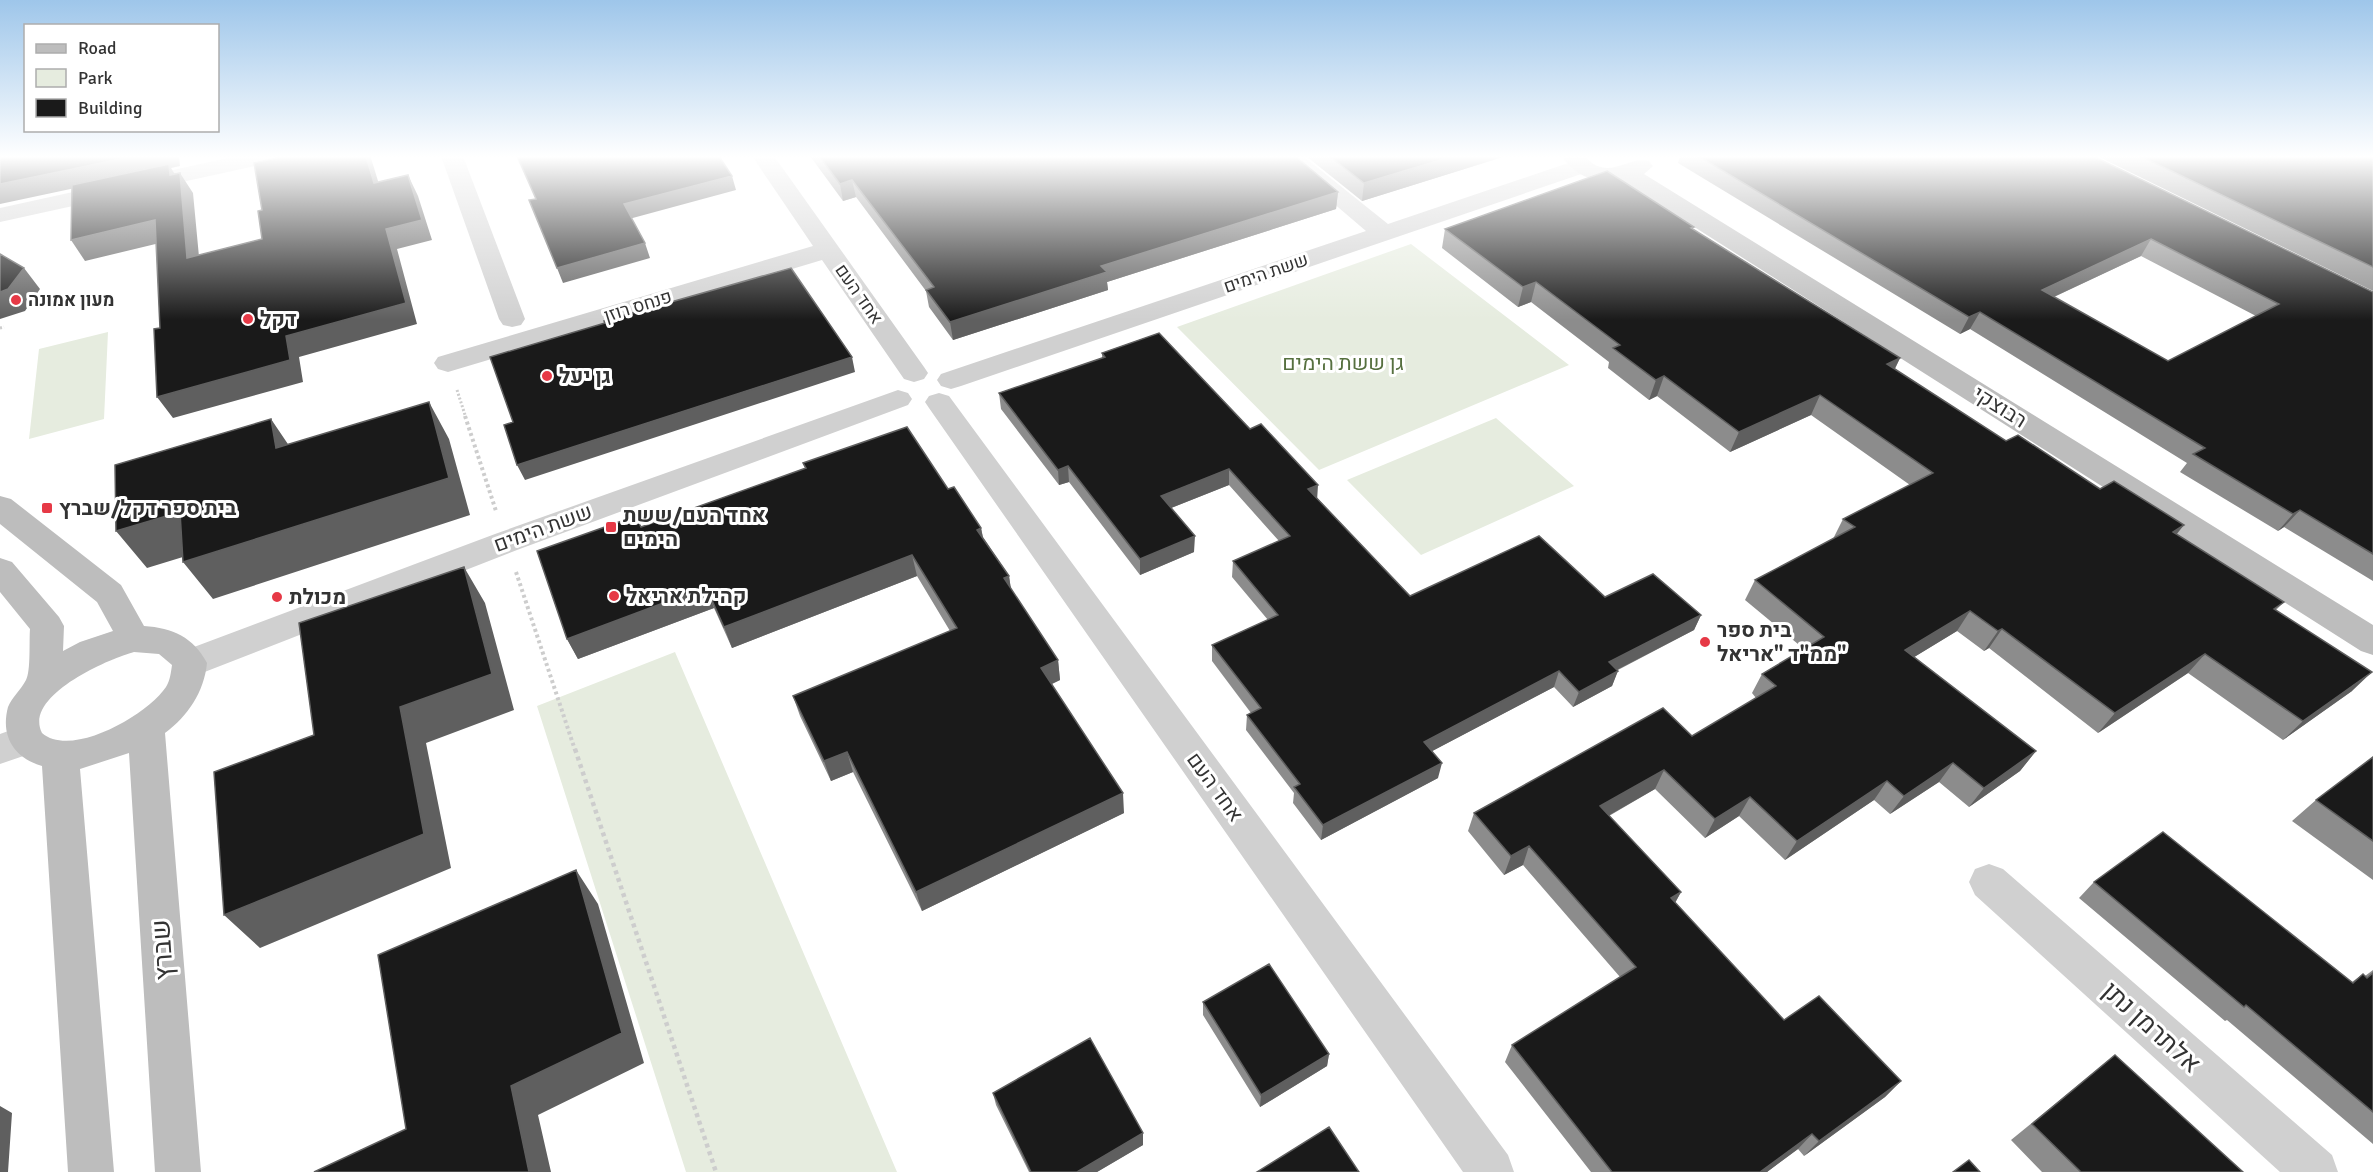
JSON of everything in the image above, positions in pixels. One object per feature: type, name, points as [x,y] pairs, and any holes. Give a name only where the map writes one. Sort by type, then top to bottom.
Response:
[{"type":"street","points":[[0,216],[23,211]]},
{"type":"street","points":[[472,211],[512,320]]},
{"type":"street","name":"אחד העם","points":[[801,211],[828,250],[906,386]]},
{"type":"street","points":[[1356,211],[1384,233]]},
{"type":"street","name":"ששת הימים","points":[[945,391],[1444,211]]},
{"type":"street","name":"רבוצקי","points":[[1705,211],[2373,642]]},
{"type":"street","name":"פנחס רוזן","points":[[448,363],[828,250]]},
{"type":"street","points":[[906,386],[939,372],[945,391]]},
{"type":"street","name":"ששת הימים","points":[[190,663],[906,386]]},
{"type":"street","name":"אחד העם","points":[[945,391],[1491,1172]]},
{"type":"street","points":[[0,507],[109,594],[135,639]]},
{"type":"street","points":[[0,570],[47,626],[44,683]]},
{"type":"street","points":[[28,748],[88,752],[118,743],[146,728],[172,706],[187,684],[190,663],[181,648],[162,640],[135,639],[86,654],[63,667],[44,683],[27,704],[21,724],[28,748],[92,1172]]},
{"type":"street","name":"שברץ","points":[[146,728],[178,1172]]},
{"type":"street","name":"אלתרמן נתן","points":[[1989,882],[2315,1172]]},
{"type":"path","points":[[448,363],[716,1172]]},
{"type":"green space","name":"גן ששת הימים","points":[[1411,244],[1569,365],[1319,470],[1177,327]]},
{"type":"green space","points":[[108,332],[104,419],[29,439],[39,349]]},
{"type":"green space","points":[[1496,418],[1574,486],[1421,555],[1347,480]]},
{"type":"green space","points":[[675,652],[897,1172],[686,1172],[537,706]]},
{"type":"building","points":[[72,211],[183,211],[187,258],[262,239],[258,211],[419,211],[422,220],[386,229],[406,303],[286,336],[290,360],[157,397],[154,329],[160,328],[155,220],[71,240]]},
{"type":"building","points":[[533,211],[628,211],[645,243],[557,268]]},
{"type":"building","points":[[876,211],[1278,211],[1101,266],[1107,272],[950,322],[926,290],[934,287]]},
{"type":"building","points":[[1496,211],[1669,211],[1694,227],[1691,228],[1900,358],[1887,364],[2006,441],[2018,435],[2100,489],[2114,481],[2184,525],[2173,532],[2284,602],[2274,609],[2372,672],[2303,721],[2205,654],[2115,713],[2002,629],[1998,631],[1970,611],[1905,650],[2036,751],[1984,788],[1953,763],[1904,796],[1887,781],[1797,841],[1750,797],[1715,819],[1664,770],[1600,806],[1681,892],[1671,898],[1784,1020],[1819,996],[1901,1081],[1819,1141],[1812,1134],[1760,1172],[1612,1172],[1512,1045],[1636,967],[1529,846],[1511,856],[1474,813],[1663,708],[1692,736],[1776,686],[1762,674],[1824,637],[1755,580],[1855,527],[1843,519],[1933,473],[1820,395],[1739,432],[1664,376],[1656,380],[1613,348],[1620,345],[1536,282],[1523,287],[1445,229]]},
{"type":"building","points":[[1790,211],[2206,211],[2373,292],[2373,554],[2300,510],[2293,514],[2193,454],[2205,448],[1980,312],[1969,317]],"holes":[[[2151,239],[2279,304],[2168,361],[2042,290]]]},
{"type":"building","points":[[2255,211],[2373,211],[2373,267]]},
{"type":"building","points":[[0,254],[24,268],[8,289],[0,292]]},
{"type":"building","points":[[791,268],[852,357],[517,465],[504,425],[513,422],[490,357],[605,323],[604,321]]},
{"type":"building","points":[[1159,333],[1250,429],[1261,424],[1318,485],[1308,489],[1410,596],[1539,536],[1605,597],[1653,574],[1701,615],[1609,662],[1618,671],[1579,692],[1559,671],[1424,742],[1442,763],[1323,825],[1294,787],[1300,784],[1247,715],[1261,708],[1212,645],[1278,615],[1233,561],[1290,536],[1229,469],[1161,496],[1195,536],[1140,559],[1068,466],[1058,470],[999,393],[1105,357],[1102,353]]},
{"type":"building","points":[[429,402],[449,478],[183,562],[180,512],[116,531],[115,465],[271,419],[276,448]]},
{"type":"building","points":[[907,427],[948,489],[954,487],[981,528],[977,530],[1009,576],[1004,578],[1058,660],[1041,668],[1123,793],[916,892],[847,752],[824,761],[793,696],[957,628],[912,555],[724,627],[706,587],[567,639],[537,551],[636,516],[641,527],[806,468],[803,463]]},
{"type":"building","points":[[464,567],[492,674],[400,707],[424,834],[224,915],[214,772],[314,735],[299,623]]},
{"type":"building","points":[[2373,757],[2373,841],[2316,800]]},
{"type":"building","points":[[2163,832],[2353,983],[2363,974],[2367,978],[2373,973],[2373,1112],[2094,882]]},
{"type":"building","points":[[576,870],[622,1033],[511,1086],[529,1172],[314,1172],[406,1129],[378,955]]},
{"type":"building","points":[[1269,964],[1329,1054],[1261,1095],[1203,1002]]},
{"type":"building","points":[[1090,1038],[1143,1133],[1077,1172],[1031,1172],[993,1093]]},
{"type":"building","points":[[2115,1055],[2243,1172],[2081,1172],[2032,1124]]},
{"type":"building","points":[[1329,1127],[1359,1172],[1257,1172]]},
{"type":"building","points":[[1969,1160],[1980,1172],[1953,1172]]},
{"type":"place","name":"מעון אמונה","points":[[16,300]]},
{"type":"place","name":"דקל","points":[[248,319]]},
{"type":"place","name":"גן יעל","points":[[547,376]]},
{"type":"place","name":"בית ספר דקל/שברץ","points":[[47,508]]},
{"type":"place","name":"אחד העם/ששת הימים","points":[[611,527]]},
{"type":"place","name":"קהילת אריאל","points":[[614,596]]},
{"type":"place","name":"מכולת","points":[[277,597]]},
{"type":"place","name":"בית ספר ממ\"ד \"אריאל\"","points":[[1705,642]]}]
